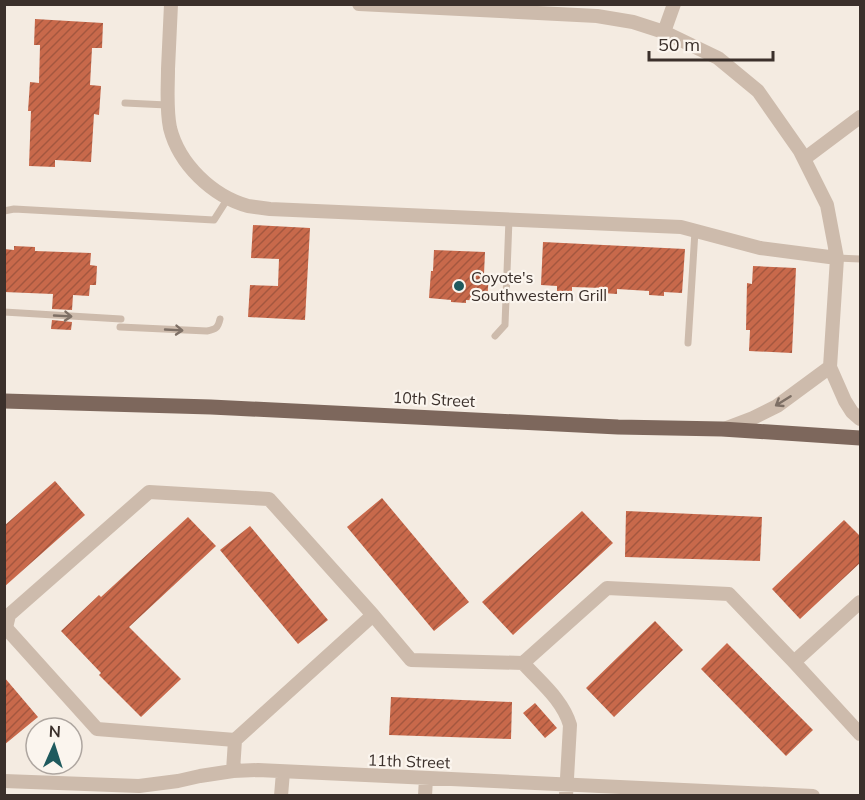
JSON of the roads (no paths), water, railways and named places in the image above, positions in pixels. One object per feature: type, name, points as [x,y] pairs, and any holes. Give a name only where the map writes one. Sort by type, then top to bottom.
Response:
[{"type":"main road","name":"10th Street","points":[[4,401],[222,407],[627,427],[722,429],[861,438]]},
{"type":"street","points":[[171,4],[167,105],[171,129],[179,151],[193,170],[206,183],[228,198],[249,206],[270,209],[681,227],[760,248],[837,258]]},
{"type":"street","points":[[359,4],[597,16],[633,22],[664,32],[718,58],[758,91],[800,151],[826,205],[837,258],[830,367],[845,401],[852,412],[861,419]]},
{"type":"street","points":[[664,32],[674,4]]},
{"type":"street","points":[[804,159],[861,117]]},
{"type":"street","points":[[722,429],[753,418],[777,406],[830,367]]},
{"type":"street","points":[[235,740],[97,729],[6,628],[9,615],[149,492],[269,499],[411,660],[523,663],[607,588],[729,594],[861,735]]},
{"type":"street","points":[[794,662],[861,602]]},
{"type":"street","points":[[233,771],[235,740],[373,615]]},
{"type":"street","points":[[523,663],[561,704],[567,714],[570,725],[567,790]]},
{"type":"street","name":"11th Street","points":[[4,781],[139,791],[200,776],[233,771],[426,778],[567,790],[813,795]]},
{"type":"street","points":[[281,795],[283,772]]},
{"type":"street","points":[[425,795],[426,778]]},
{"type":"lane","points":[[125,103],[167,105]]},
{"type":"lane","points":[[4,211],[14,209],[214,220],[228,198]]},
{"type":"lane","points":[[495,336],[505,325],[509,219]]},
{"type":"lane","points":[[688,343],[695,231]]},
{"type":"lane","points":[[837,258],[861,259]]},
{"type":"lane","points":[[4,312],[121,319]]},
{"type":"lane","points":[[120,327],[207,331],[215,329],[220,319]]},
{"type":"place","name":"Coyote's Southwestern Grill","points":[[459,286]]}]
